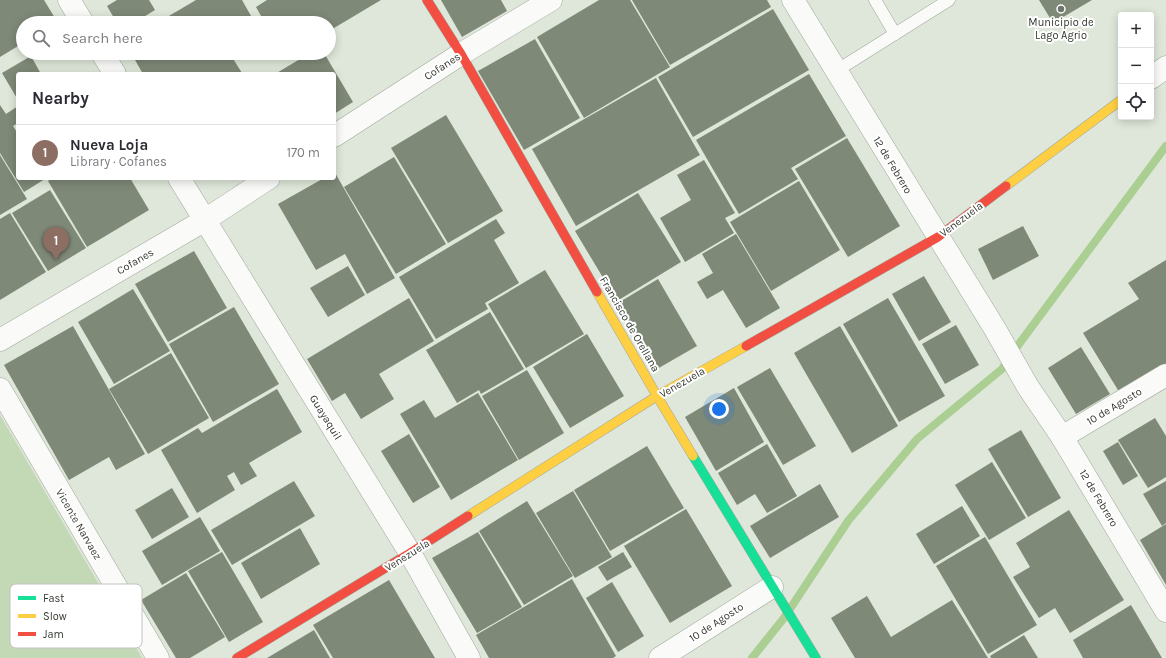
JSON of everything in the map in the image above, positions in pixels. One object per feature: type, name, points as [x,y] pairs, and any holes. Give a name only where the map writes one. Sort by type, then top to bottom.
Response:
[{"type":"street","points":[[69,0],[79,16]]},
{"type":"street","name":"Francisco de Orellana","points":[[427,0],[461,54],[657,396],[816,658]]},
{"type":"street","name":"Cofanes","points":[[336,135],[461,54],[551,0]]},
{"type":"street","name":"12 de Febrero","points":[[793,0],[994,328],[1028,387],[1062,437],[1166,611]]},
{"type":"street","points":[[106,60],[114,72]]},
{"type":"street","points":[[1154,76],[1166,67]]},
{"type":"street","name":"Venezuela","points":[[237,658],[410,553],[657,396],[938,237],[1118,102]]},
{"type":"street","name":"Guayaquil","points":[[180,180],[410,553],[468,658]]},
{"type":"street","name":"Cofanes","points":[[0,340],[205,220],[266,180]]},
{"type":"street","name":"10 de Agosto","points":[[1062,437],[1166,375]]},
{"type":"street","name":"Vicente Narvaez","points":[[0,389],[115,584]]},
{"type":"street","name":"10 de Agosto","points":[[660,658],[772,587]]},
{"type":"street","name":"Vicente Narvaez","points":[[142,631],[158,658]]},
{"type":"lane","points":[[876,0],[896,34]]},
{"type":"lane","points":[[836,70],[949,0]]},
{"type":"green space","points":[[0,415],[99,584],[10,584],[10,648],[136,648],[142,658],[0,658]]},
{"type":"building","points":[[0,0],[44,0],[54,16],[16,16],[16,47],[0,57]]},
{"type":"building","points":[[117,0],[149,0],[155,10],[145,16],[113,16],[107,6]]},
{"type":"building","points":[[196,0],[242,0],[251,16],[169,16]]},
{"type":"building","points":[[267,0],[381,0],[336,27],[336,16],[261,16],[256,7]]},
{"type":"building","points":[[441,0],[501,0],[507,11],[462,37]]},
{"type":"building","points":[[599,0],[630,0],[670,67],[584,118],[537,37]]},
{"type":"building","points":[[632,0],[767,0],[771,7],[670,65]]},
{"type":"building","name":"Municipio de Lago Agrio","points":[[1039,0],[1092,0],[1053,23]]},
{"type":"building","points":[[773,9],[809,70],[693,137],[658,77]]},
{"type":"building","points":[[535,39],[580,118],[524,150],[478,71]]},
{"type":"building","points":[[24,60],[33,60],[40,72],[16,72],[16,97],[2,73]]},
{"type":"building","points":[[135,60],[234,60],[241,72],[142,72]]},
{"type":"building","points":[[298,60],[328,60],[335,72],[278,72]]},
{"type":"building","points":[[336,73],[353,102],[336,113]]},
{"type":"building","points":[[809,74],[846,136],[791,168],[798,179],[739,214],[696,140]]},
{"type":"building","points":[[656,78],[700,155],[576,226],[532,149]]},
{"type":"building","points":[[0,105],[6,114],[16,107],[16,124],[13,126],[16,131],[16,179],[0,153]]},
{"type":"building","points":[[446,115],[503,211],[448,243],[391,148]]},
{"type":"building","points":[[847,138],[900,226],[848,257],[795,169]]},
{"type":"building","points":[[0,155],[27,199],[0,215]]},
{"type":"building","points":[[394,157],[446,244],[396,274],[344,187]]},
{"type":"building","points":[[704,160],[735,213],[725,218],[734,233],[685,262],[660,218],[691,200],[677,175]]},
{"type":"building","points":[[336,175],[395,278],[367,294],[345,254],[316,270],[278,204],[320,180],[336,180]]},
{"type":"building","points":[[17,180],[43,180],[24,192]]},
{"type":"building","points":[[131,180],[149,210],[87,247],[48,181]]},
{"type":"building","points":[[799,181],[840,250],[771,291],[730,222]]},
{"type":"building","points":[[50,190],[86,248],[48,271],[12,213]]},
{"type":"building","points":[[638,193],[681,262],[617,301],[575,231]]},
{"type":"building","points":[[10,213],[46,272],[0,300],[0,219]]},
{"type":"building","points":[[496,219],[505,233],[494,240],[519,283],[485,303],[488,309],[436,339],[399,277]]},
{"type":"building","points":[[1023,226],[1039,256],[993,280],[978,249]]},
{"type":"building","points":[[736,234],[780,308],[746,328],[723,290],[707,299],[697,282],[713,273],[702,254]]},
{"type":"building","points":[[194,251],[227,308],[168,342],[135,284]]},
{"type":"building","points":[[1166,260],[1166,367],[1121,395],[1083,333],[1139,299],[1128,283]]},
{"type":"building","points":[[348,266],[365,295],[328,317],[310,288]]},
{"type":"building","points":[[545,270],[584,334],[526,368],[488,304]]},
{"type":"building","points":[[924,276],[951,322],[919,341],[892,294]]},
{"type":"building","points":[[658,279],[697,346],[657,369],[618,303]]},
{"type":"building","points":[[133,289],[170,351],[114,384],[78,322]]},
{"type":"building","points":[[409,298],[434,341],[379,374],[394,399],[361,419],[345,393],[332,401],[307,359]]},
{"type":"building","points":[[888,298],[945,396],[899,422],[843,324]]},
{"type":"building","points":[[234,307],[279,384],[213,422],[169,344]]},
{"type":"building","points":[[490,312],[524,369],[481,394],[479,390],[457,403],[426,350]]},
{"type":"building","points":[[956,325],[979,365],[945,384],[922,344]]},
{"type":"building","points":[[73,326],[145,454],[116,470],[109,457],[69,480],[4,365]]},
{"type":"building","points":[[840,326],[898,426],[852,453],[794,353]]},
{"type":"building","points":[[587,334],[624,396],[570,428],[533,367]]},
{"type":"building","points":[[1081,347],[1110,394],[1076,414],[1048,368]]},
{"type":"building","points":[[171,353],[209,418],[148,454],[109,389]]},
{"type":"building","points":[[770,368],[816,446],[783,465],[737,387]]},
{"type":"building","points":[[527,370],[564,433],[519,460],[482,396]]},
{"type":"building","points":[[734,388],[764,442],[716,471],[685,417]]},
{"type":"building","points":[[277,389],[302,432],[249,463],[257,476],[241,485],[234,472],[227,476],[235,490],[197,513],[161,450],[198,428],[202,433]]},
{"type":"building","points":[[478,393],[518,460],[451,500],[400,414],[424,400],[435,418]]},
{"type":"building","points":[[1155,418],[1166,436],[1166,477],[1148,488],[1118,440]]},
{"type":"building","points":[[1021,430],[1061,498],[1028,517],[988,449]]},
{"type":"building","points":[[409,434],[440,487],[413,503],[381,451]]},
{"type":"building","points":[[1118,442],[1138,476],[1123,485],[1103,451]]},
{"type":"building","points":[[767,444],[797,496],[767,513],[755,494],[737,505],[718,473]]},
{"type":"building","points":[[647,446],[684,508],[610,551],[574,490]]},
{"type":"building","points":[[992,462],[1026,518],[989,540],[955,485]]},
{"type":"building","points":[[294,481],[315,516],[232,565],[211,530]]},
{"type":"building","points":[[1166,481],[1166,523],[1162,526],[1143,494]]},
{"type":"building","points":[[820,484],[839,517],[770,558],[750,526]]},
{"type":"building","points":[[172,488],[189,517],[152,539],[135,510]]},
{"type":"building","points":[[573,491],[612,557],[575,578],[536,513]]},
{"type":"building","points":[[527,501],[573,576],[524,605],[479,531]]},
{"type":"building","points":[[962,506],[980,536],[934,564],[916,534]]},
{"type":"building","points":[[686,509],[732,586],[670,623],[624,546]]},
{"type":"building","points":[[1069,510],[1124,600],[1070,633],[1055,608],[1039,618],[1013,577],[1030,567],[1016,543]]},
{"type":"building","points":[[200,517],[220,551],[162,585],[142,551]]},
{"type":"building","points":[[1166,524],[1166,585],[1140,540]]},
{"type":"building","points":[[300,528],[320,564],[261,599],[241,563]]},
{"type":"building","points":[[478,532],[522,607],[477,633],[432,558]]},
{"type":"building","points":[[985,537],[1037,625],[988,654],[936,566]]},
{"type":"building","points":[[222,552],[263,622],[229,642],[188,571]]},
{"type":"building","points":[[623,552],[632,567],[607,581],[598,567]]},
{"type":"building","points":[[186,573],[225,637],[190,658],[176,658],[142,599]]},
{"type":"building","points":[[572,579],[616,656],[613,658],[489,658],[476,635]]},
{"type":"building","points":[[389,580],[435,658],[333,658],[313,625]]},
{"type":"building","points":[[612,582],[644,636],[618,652],[586,598]]},
{"type":"building","points":[[867,596],[891,637],[952,600],[988,658],[855,658],[831,618]]},
{"type":"building","points":[[1131,605],[1162,658],[1083,658],[1073,640]]},
{"type":"building","points":[[314,630],[330,658],[267,658]]},
{"type":"building","points":[[1024,635],[1038,658],[991,658],[990,656]]},
{"type":"waterway","points":[[752,658],[784,618],[848,521],[917,439],[1002,369],[1166,146]]},
{"type":"traffic: fast","points":[[693,456],[816,658]]},
{"type":"traffic: slow","points":[[1006,186],[1118,102]]},
{"type":"traffic: slow","points":[[597,292],[693,456]]},
{"type":"traffic: slow","points":[[468,516],[657,396],[746,346]]},
{"type":"traffic: jam","points":[[427,0],[461,54],[597,292]]},
{"type":"traffic: jam","points":[[746,346],[938,237],[1006,186]]},
{"type":"traffic: jam","points":[[237,658],[468,516]]},
{"type":"place","name":"Municipio de Lago Agrio","points":[[1061,9]]},
{"type":"place","name":"Nueva Loja","points":[[56,260]]}]
